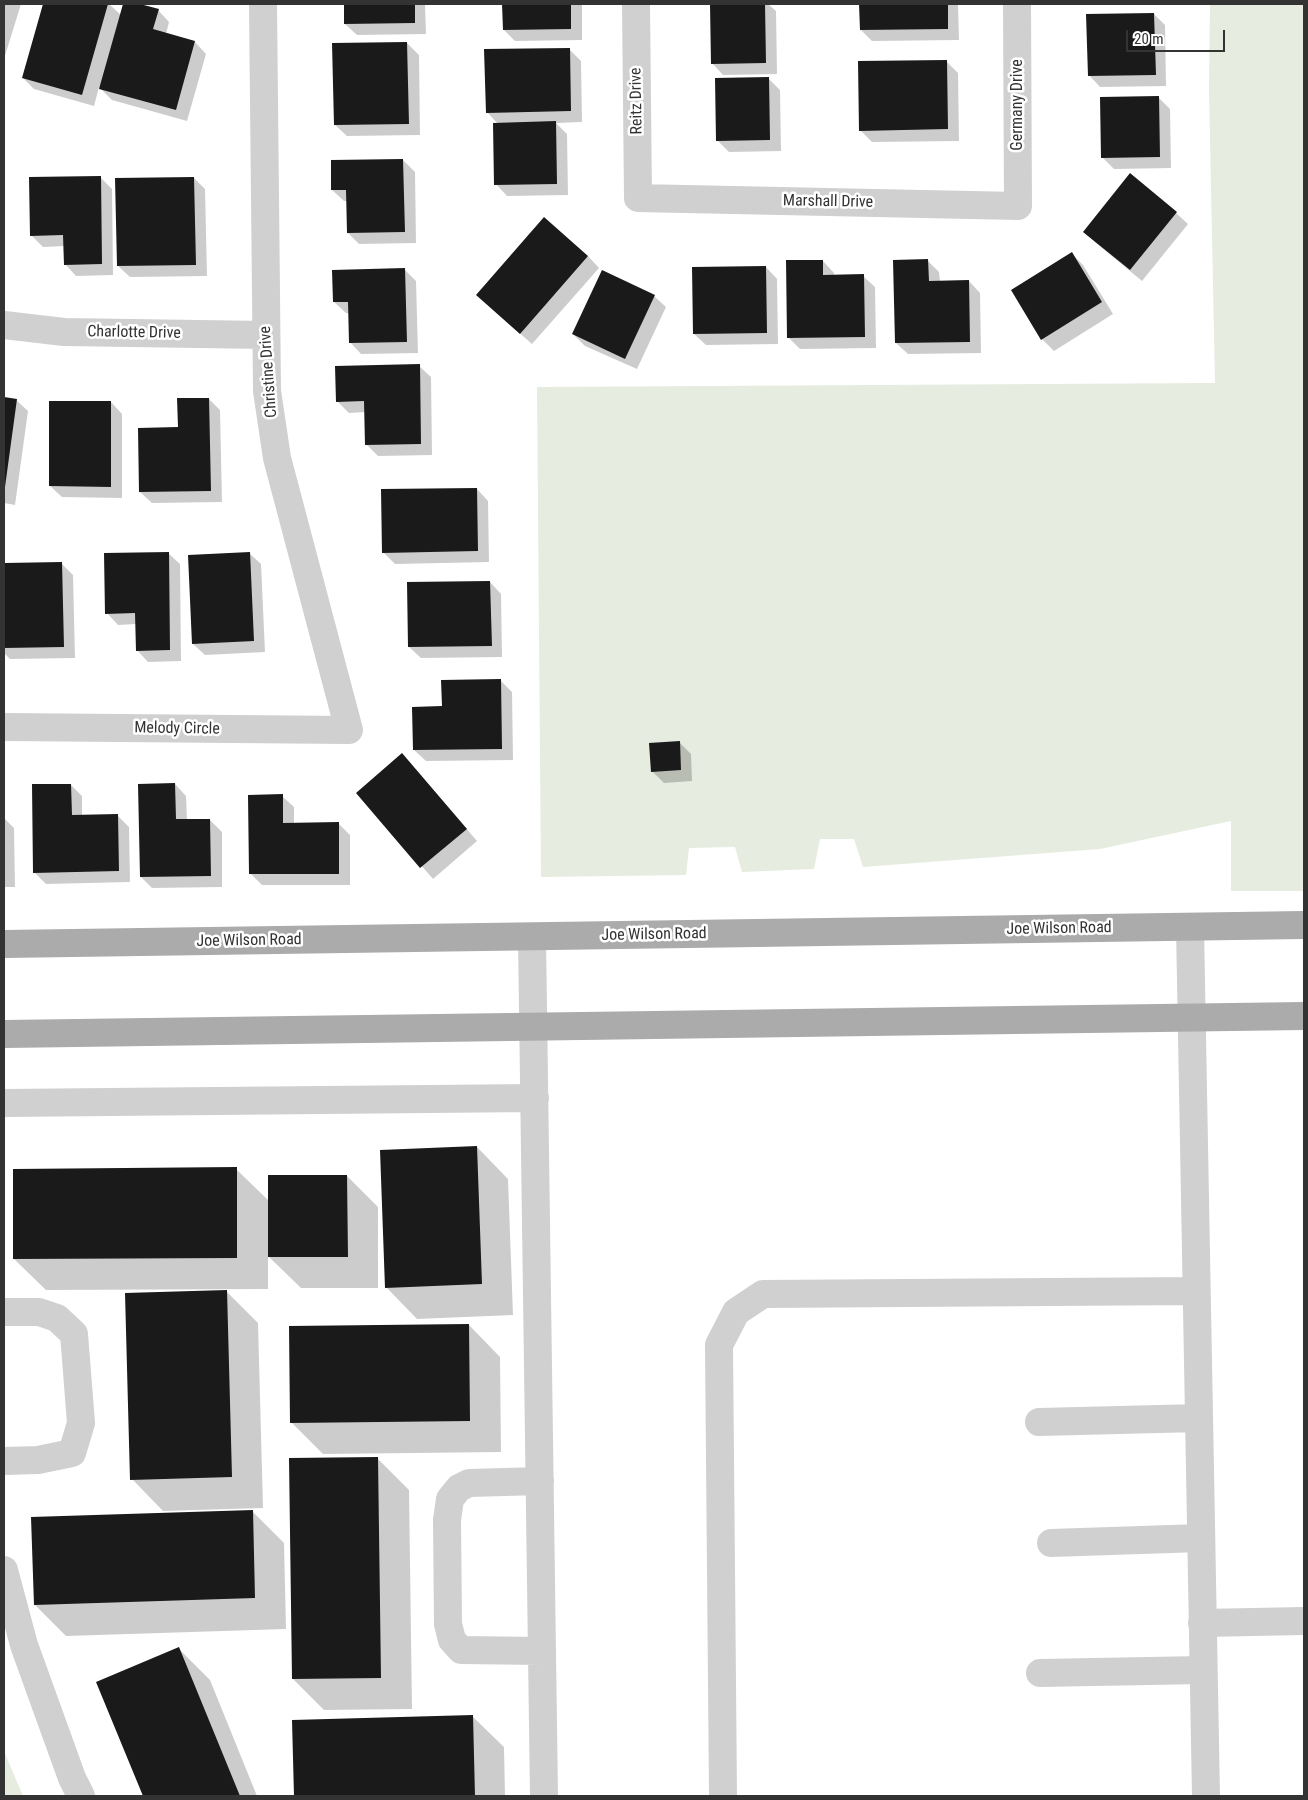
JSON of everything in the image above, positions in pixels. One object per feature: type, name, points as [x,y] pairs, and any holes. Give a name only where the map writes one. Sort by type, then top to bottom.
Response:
[{"type":"main road","name":"Joe Wilson Road","points":[[4,944],[1304,925]]},
{"type":"main road","points":[[4,1034],[1304,1016]]},
{"type":"street","name":"Christine Drive","points":[[263,4],[267,391],[277,458],[349,730]]},
{"type":"street","name":"Reitz Drive","points":[[636,4],[638,198]]},
{"type":"street","name":"Germany Drive","points":[[1017,4],[1018,206]]},
{"type":"street","name":"Marshall Drive","points":[[638,198],[1018,206]]},
{"type":"street","name":"Charlotte Drive","points":[[4,325],[64,332],[266,334]]},
{"type":"street","name":"Melody Circle","points":[[4,727],[349,730]]},
{"type":"street","points":[[1190,927],[1206,1796]]},
{"type":"street","points":[[532,937],[544,1796]]},
{"type":"street","points":[[4,1103],[534,1098]]},
{"type":"street","points":[[723,1796],[719,1345],[736,1312],[763,1294],[1196,1291]]},
{"type":"street","points":[[4,1312],[39,1312],[57,1318],[74,1334],[81,1423],[72,1453],[38,1460],[4,1461]]},
{"type":"street","points":[[1039,1422],[1199,1418]]},
{"type":"street","points":[[540,1482],[469,1483],[458,1488],[450,1499],[447,1520],[448,1624],[452,1640],[461,1650],[542,1651]]},
{"type":"street","points":[[1051,1543],[1201,1538]]},
{"type":"street","points":[[4,1570],[24,1645],[72,1778],[81,1796]]},
{"type":"street","points":[[1202,1623],[1304,1621]]},
{"type":"street","points":[[1040,1673],[1203,1670]]},
{"type":"shaded area","points":[[1210,4],[1304,4],[1304,891],[1231,891],[1231,821],[1100,849],[863,867],[854,839],[820,839],[814,869],[742,872],[735,847],[689,848],[686,875],[541,877],[537,387],[1215,383],[1209,89]]},
{"type":"shaded area","points":[[4,1751],[23,1796],[4,1796]]},
{"type":"building","points":[[43,4],[108,4],[82,95],[22,78]]},
{"type":"building","points":[[123,4],[140,4],[159,9],[153,29],[195,41],[176,110],[99,89]]},
{"type":"building","points":[[344,4],[415,4],[415,23],[344,24]]},
{"type":"building","points":[[502,4],[571,4],[571,29],[503,30]]},
{"type":"building","points":[[710,4],[765,4],[766,63],[711,64]]},
{"type":"building","points":[[859,4],[948,4],[948,29],[860,30]]},
{"type":"building","points":[[1154,13],[1156,75],[1088,76],[1086,14]]},
{"type":"building","points":[[407,42],[409,124],[334,125],[332,43]]},
{"type":"building","points":[[570,48],[571,111],[486,113],[484,49]]},
{"type":"building","points":[[947,60],[948,129],[859,131],[858,61]]},
{"type":"building","points":[[769,77],[770,140],[716,141],[715,78]]},
{"type":"building","points":[[1159,96],[1160,157],[1101,158],[1100,97]]},
{"type":"building","points":[[556,121],[557,184],[494,185],[493,123]]},
{"type":"building","points":[[403,159],[405,232],[347,233],[346,190],[331,190],[331,160]]},
{"type":"building","points":[[1130,173],[1177,212],[1130,270],[1083,232]]},
{"type":"building","points":[[101,176],[102,264],[64,265],[63,235],[30,236],[29,177]]},
{"type":"building","points":[[194,177],[196,265],[117,266],[115,178]]},
{"type":"building","points":[[544,217],[588,256],[520,334],[476,295]]},
{"type":"building","points":[[1072,252],[1102,302],[1041,340],[1011,290]]},
{"type":"building","points":[[928,259],[929,281],[969,280],[970,342],[895,343],[893,260]]},
{"type":"building","points":[[786,260],[823,260],[823,275],[864,274],[865,337],[787,338]]},
{"type":"building","points":[[766,266],[767,333],[693,334],[692,267]]},
{"type":"building","points":[[405,268],[407,342],[349,343],[348,302],[333,302],[332,270]]},
{"type":"building","points":[[602,270],[655,295],[625,359],[572,334]]},
{"type":"building","points":[[420,364],[421,444],[365,445],[364,401],[336,402],[335,366]]},
{"type":"building","points":[[4,397],[17,399],[5,487],[4,487]]},
{"type":"building","points":[[177,398],[209,398],[211,491],[139,492],[138,428],[178,427]]},
{"type":"building","points":[[49,401],[111,401],[111,487],[49,486]]},
{"type":"building","points":[[477,488],[478,551],[382,553],[381,489]]},
{"type":"building","points":[[169,552],[170,650],[136,651],[135,613],[105,614],[104,553]]},
{"type":"building","points":[[250,552],[254,641],[192,644],[188,555]]},
{"type":"building","points":[[62,562],[64,647],[4,648],[4,563]]},
{"type":"building","points":[[490,581],[492,646],[408,647],[407,582]]},
{"type":"building","points":[[501,679],[502,749],[413,750],[412,707],[442,706],[441,680]]},
{"type":"building","points":[[680,741],[681,770],[651,772],[649,743]]},
{"type":"building","points":[[402,753],[467,829],[420,868],[356,793]]},
{"type":"building","points":[[175,783],[176,819],[210,819],[211,876],[140,877],[138,784]]},
{"type":"building","points":[[32,784],[71,784],[72,815],[118,814],[119,871],[33,873]]},
{"type":"building","points":[[283,794],[283,823],[339,822],[339,874],[249,874],[248,795]]},
{"type":"building","points":[[477,1146],[482,1284],[385,1288],[380,1150]]},
{"type":"building","points":[[237,1167],[237,1258],[13,1259],[13,1169]]},
{"type":"building","points":[[268,1175],[347,1175],[348,1257],[268,1257]]},
{"type":"building","points":[[227,1290],[232,1477],[130,1480],[125,1293]]},
{"type":"building","points":[[469,1324],[470,1421],[290,1423],[289,1326]]},
{"type":"building","points":[[378,1457],[381,1678],[292,1679],[289,1458]]},
{"type":"building","points":[[253,1510],[255,1598],[34,1605],[31,1517]]},
{"type":"building","points":[[179,1647],[240,1796],[143,1796],[96,1682]]},
{"type":"building","points":[[473,1715],[475,1796],[294,1796],[292,1720]]}]
